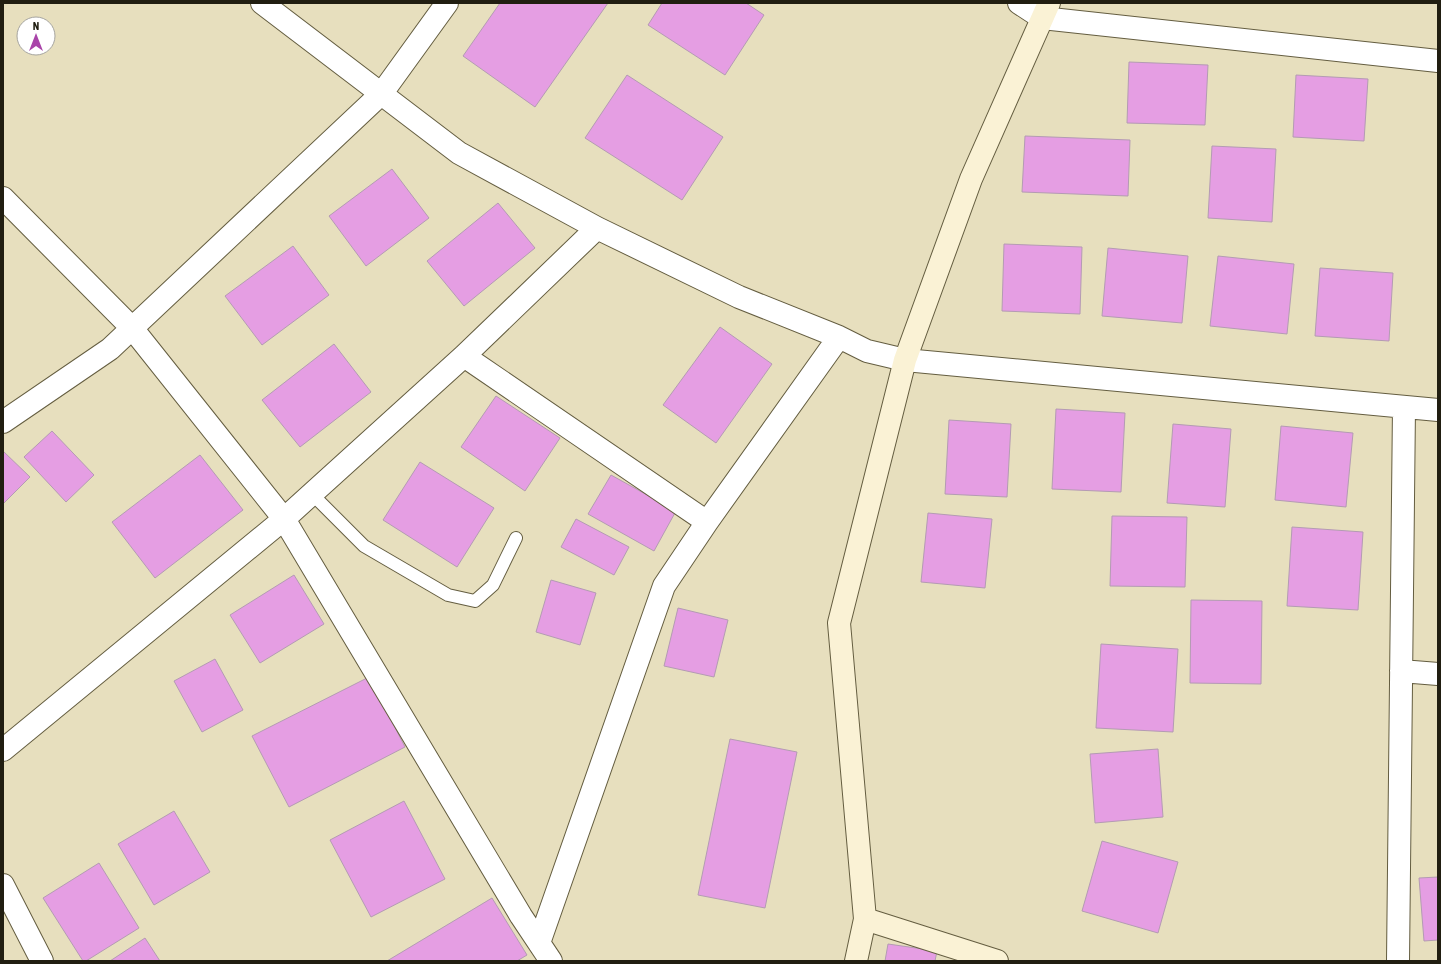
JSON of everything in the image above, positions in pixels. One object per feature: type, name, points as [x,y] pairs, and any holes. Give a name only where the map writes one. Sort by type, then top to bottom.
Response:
[{"type":"street","points":[[262,3],[459,153],[597,228],[739,297],[839,337],[867,351],[905,360],[1438,410]]},
{"type":"street","points":[[3,422],[110,349],[382,93],[447,3]]},
{"type":"street","points":[[1019,3],[1045,11],[1438,61]]},
{"type":"street","points":[[856,961],[865,919],[839,623],[905,360],[971,179],[1045,11]]},
{"type":"street","points":[[3,198],[132,328],[284,519],[516,909],[551,961]]},
{"type":"street","points":[[3,750],[284,519],[464,356],[597,228]]},
{"type":"street","points":[[539,943],[664,586],[707,522],[839,337]]},
{"type":"street","points":[[464,356],[707,522]]},
{"type":"street","points":[[1398,961],[1404,407]]},
{"type":"street","points":[[1401,671],[1438,674]]},
{"type":"street","points":[[3,885],[42,961]]},
{"type":"street","points":[[865,919],[997,961]]},
{"type":"lane","points":[[312,494],[364,546],[448,594],[475,601],[493,585],[516,538]]},
{"type":"building","points":[[500,3],[608,3],[535,107],[463,56]]},
{"type":"building","points":[[662,3],[746,3],[764,15],[725,75],[648,25]]},
{"type":"building","points":[[1129,62],[1208,65],[1205,125],[1127,123]]},
{"type":"building","points":[[627,75],[723,137],[682,200],[585,138]]},
{"type":"building","points":[[1296,75],[1368,79],[1364,141],[1293,137]]},
{"type":"building","points":[[1025,136],[1130,140],[1128,196],[1022,192]]},
{"type":"building","points":[[1212,146],[1276,149],[1272,222],[1208,218]]},
{"type":"building","points":[[392,169],[429,218],[366,266],[329,216]]},
{"type":"building","points":[[498,203],[535,248],[464,306],[427,261]]},
{"type":"building","points":[[1004,244],[1082,247],[1080,314],[1002,311]]},
{"type":"building","points":[[293,246],[329,295],[262,345],[225,296]]},
{"type":"building","points":[[1108,248],[1188,256],[1182,323],[1102,316]]},
{"type":"building","points":[[1218,256],[1294,264],[1287,334],[1210,326]]},
{"type":"building","points":[[1320,268],[1393,273],[1389,341],[1315,336]]},
{"type":"building","points":[[720,327],[772,364],[716,443],[663,405]]},
{"type":"building","points":[[334,344],[371,392],[300,447],[262,400]]},
{"type":"building","points":[[496,396],[560,438],[525,491],[461,447]]},
{"type":"building","points":[[1056,409],[1125,413],[1121,492],[1052,489]]},
{"type":"building","points":[[949,420],[1011,424],[1007,497],[945,494]]},
{"type":"building","points":[[1173,424],[1231,429],[1225,507],[1167,503]]},
{"type":"building","points":[[1281,426],[1353,433],[1346,507],[1275,500]]},
{"type":"building","points":[[52,431],[94,475],[66,502],[24,457]]},
{"type":"building","points":[[3,451],[30,477],[3,504]]},
{"type":"building","points":[[200,455],[243,510],[155,578],[112,522]]},
{"type":"building","points":[[420,462],[494,508],[457,567],[383,520]]},
{"type":"building","points":[[611,475],[676,511],[654,551],[588,514]]},
{"type":"building","points":[[928,513],[992,519],[985,588],[921,582]]},
{"type":"building","points":[[1112,516],[1187,517],[1185,587],[1110,586]]},
{"type":"building","points":[[576,519],[629,547],[614,575],[561,547]]},
{"type":"building","points":[[1292,527],[1363,532],[1358,610],[1287,606]]},
{"type":"building","points":[[294,575],[324,624],[260,663],[230,615]]},
{"type":"building","points":[[551,580],[596,593],[580,645],[536,632]]},
{"type":"building","points":[[1191,600],[1262,601],[1261,684],[1190,683]]},
{"type":"building","points":[[678,608],[728,620],[714,677],[664,666]]},
{"type":"building","points":[[1101,644],[1178,649],[1173,732],[1096,728]]},
{"type":"building","points":[[215,659],[243,710],[202,732],[174,681]]},
{"type":"building","points":[[369,677],[405,747],[289,807],[252,736]]},
{"type":"building","points":[[730,739],[797,752],[765,908],[698,895]]},
{"type":"building","points":[[1158,749],[1163,817],[1095,823],[1090,754]]},
{"type":"building","points":[[404,801],[445,879],[371,917],[330,840]]},
{"type":"building","points":[[174,811],[210,872],[154,905],[118,844]]},
{"type":"building","points":[[1102,841],[1178,862],[1158,933],[1082,911]]},
{"type":"building","points":[[99,863],[139,928],[86,961],[83,961],[43,898]]},
{"type":"building","points":[[1438,877],[1438,940],[1424,941],[1419,878]]},
{"type":"building","points":[[492,898],[527,955],[517,961],[387,961]]},
{"type":"building","points":[[145,938],[160,961],[110,961]]},
{"type":"building","points":[[888,944],[937,951],[935,961],[885,961]]}]
